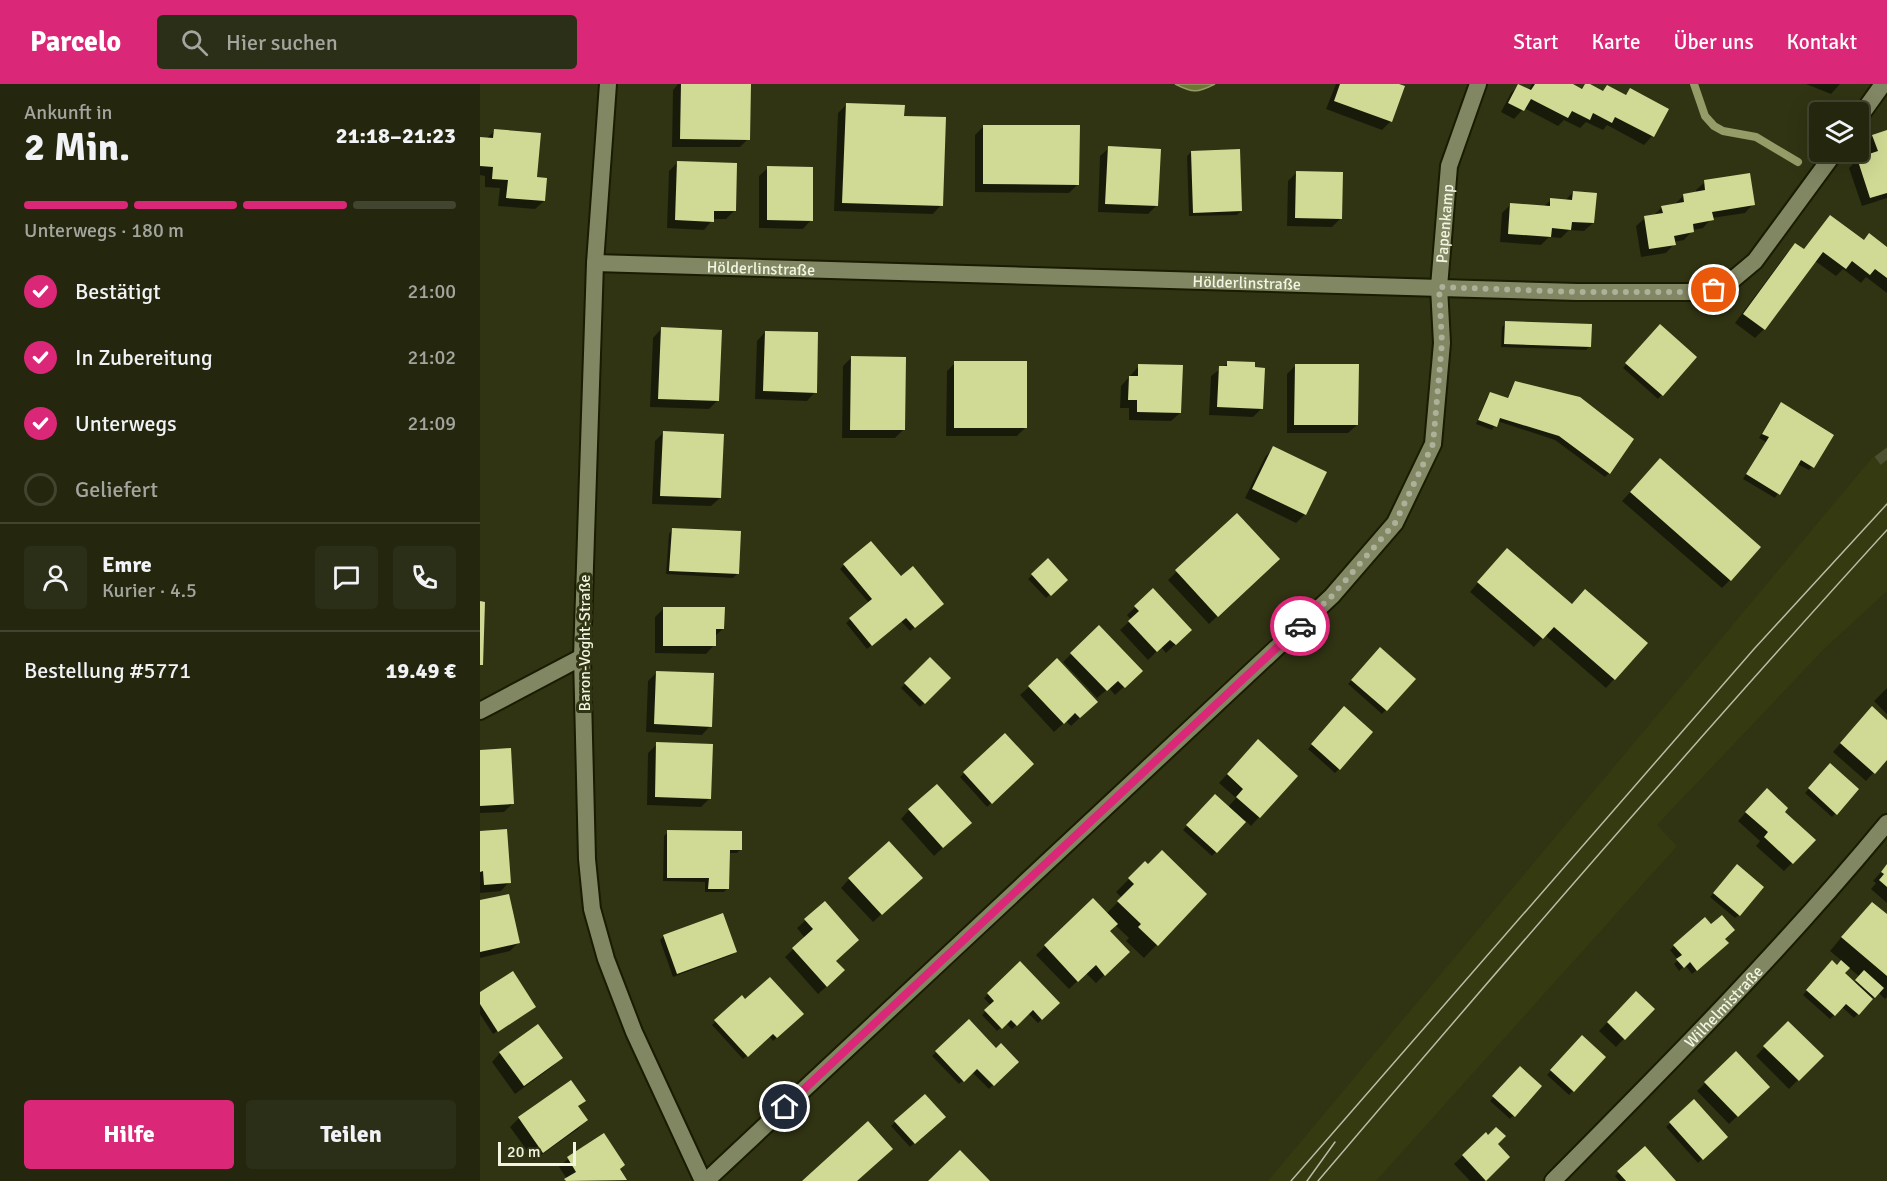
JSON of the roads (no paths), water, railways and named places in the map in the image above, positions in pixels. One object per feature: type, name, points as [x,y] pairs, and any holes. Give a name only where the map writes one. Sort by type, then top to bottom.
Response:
[{"type":"street","name":"Baron-Voght-Straße","points":[[608,84],[595,263],[582,657],[587,860],[592,909],[606,959],[634,1032],[704,1181]]},
{"type":"street","name":"Papenkamp","points":[[704,1181],[1332,596],[1395,523],[1433,444],[1442,343],[1439,287],[1449,166],[1478,84]]},
{"type":"street","points":[[1869,104],[1883,84]]},
{"type":"street","name":"Hölderlinstraße","points":[[595,263],[1577,292],[1697,292],[1714,290],[1730,282],[1755,261],[1828,162]]},
{"type":"street","points":[[480,711],[582,657]]},
{"type":"street","name":"Wilhelmistraße","points":[[1553,1181],[1716,1016],[1851,867],[1887,823]]},
{"type":"waterway","points":[[1694,84],[1705,116],[1714,126],[1723,131],[1756,137],[1798,162]]},
{"type":"tunnel","points":[[1881,452],[1887,460]]},
{"type":"tram line","points":[[1291,1181],[1754,649],[1887,504]]},
{"type":"tram line","points":[[1318,1181],[1600,853],[1887,530]]},
{"type":"tram line","points":[[1307,1181],[1335,1142]]}]
